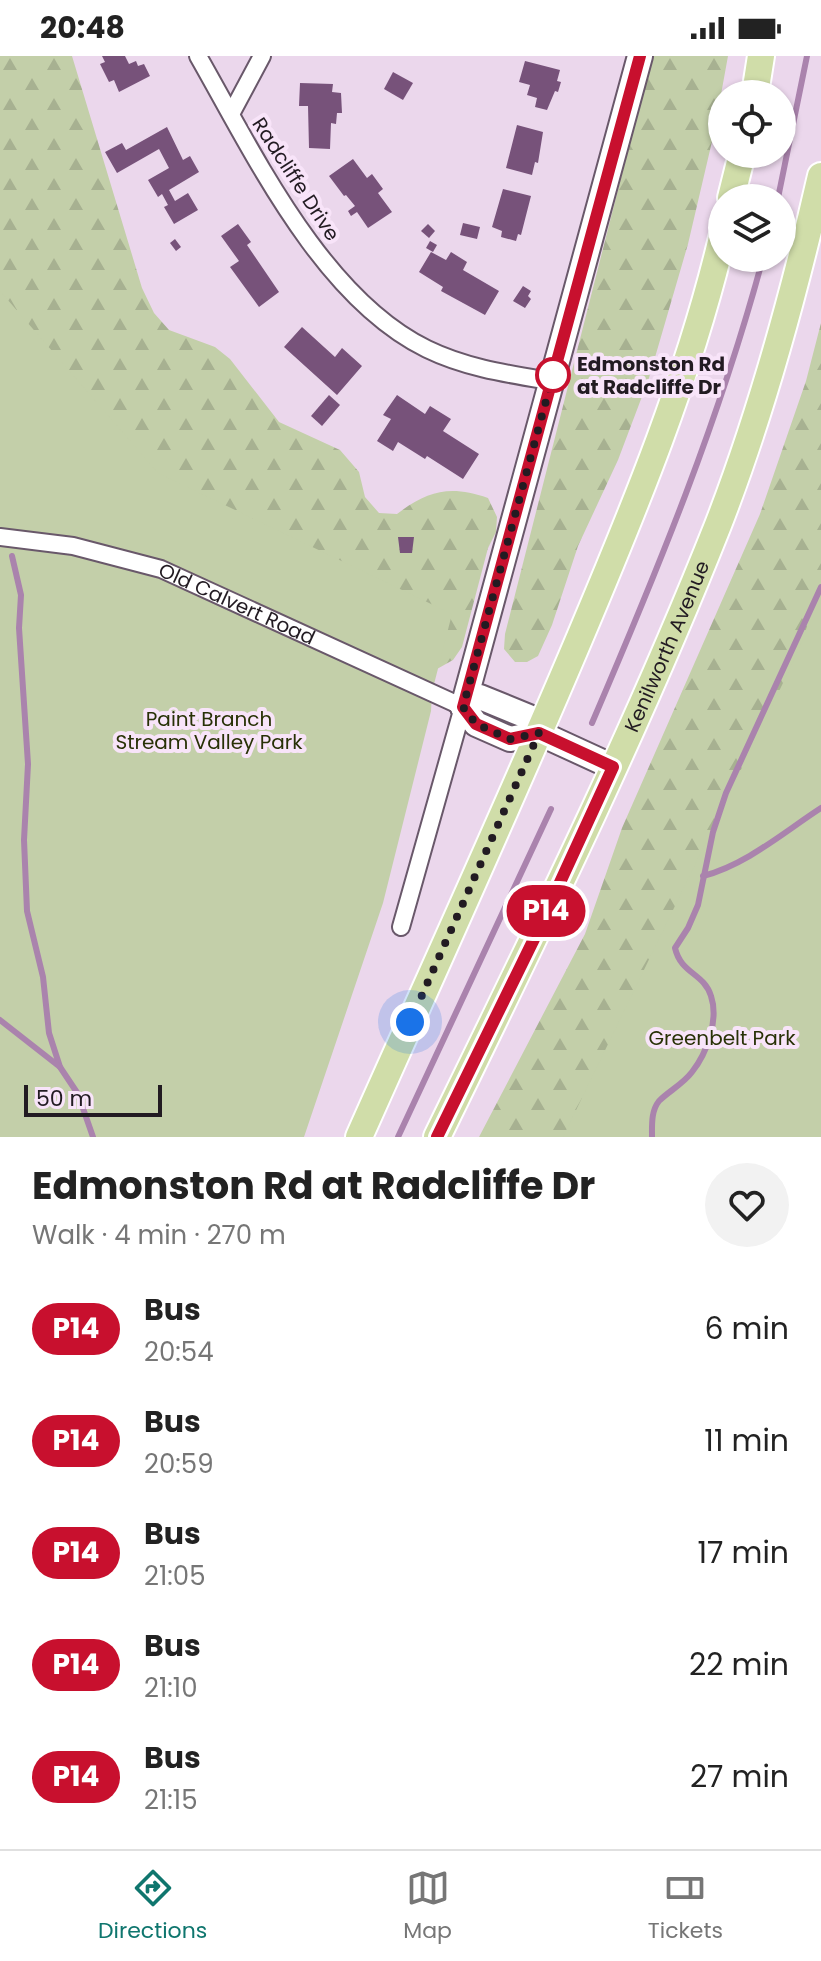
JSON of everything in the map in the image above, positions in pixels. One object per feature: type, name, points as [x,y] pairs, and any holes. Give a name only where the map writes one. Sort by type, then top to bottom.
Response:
[{"type":"main road","points":[[757,80],[761,56]]},
{"type":"main road","name":"Kenilworth Avenue","points":[[437,1137],[534,939],[613,767],[723,511],[784,327],[821,176]]},
{"type":"main road","points":[[359,1137],[539,733],[645,483],[691,348],[712,272]]},
{"type":"street","name":"Radcliffe Drive","points":[[198,56],[243,139],[299,227],[340,279],[370,308],[424,348],[451,359],[479,369],[550,381]]},
{"type":"street","points":[[231,114],[262,56]]},
{"type":"street","points":[[401,927],[550,381],[561,356],[640,56]]},
{"type":"street","name":"Old Calvert Road","points":[[0,537],[73,546],[161,569],[463,707],[476,724],[510,739],[539,733],[613,767]]},
{"type":"green space","points":[[0,56],[72,56],[142,288],[154,313],[169,330],[215,347],[230,359],[279,422],[340,450],[359,472],[365,497],[379,513],[397,514],[419,500],[440,492],[463,492],[488,498],[497,517],[496,532],[488,548],[462,647],[453,660],[437,669],[0,497]]},
{"type":"green space","points":[[652,56],[728,56],[724,80],[708,80],[708,159],[688,244],[649,378],[618,460],[578,546],[552,625],[538,656],[527,662],[515,662],[504,649],[505,634]]},
{"type":"green space","name":"Paint Branch Stream Valley Park","points":[[0,291],[158,473],[452,614],[383,903],[304,1137],[0,1137]]},
{"type":"green space","points":[[821,323],[821,1137],[479,1137],[585,934],[622,828],[760,514],[806,381]]},
{"type":"green space","name":"Greenbelt Park","points":[[821,587],[821,1137],[563,1137],[798,652]]},
{"type":"building","points":[[102,56],[125,56],[129,64],[136,61],[138,66],[144,64],[150,76],[119,92],[114,80],[109,82],[100,64],[105,62]]},
{"type":"building","points":[[525,61],[560,70],[558,92],[555,91],[547,110],[535,107],[537,98],[527,95],[530,85],[519,82]]},
{"type":"building","points":[[393,72],[413,83],[403,100],[384,89]]},
{"type":"building","points":[[300,83],[333,84],[332,92],[341,93],[342,113],[337,113],[336,124],[331,123],[330,149],[309,148],[308,106],[299,106]]},
{"type":"building","points":[[517,125],[543,132],[538,163],[535,162],[532,175],[506,168]]},
{"type":"building","points":[[167,127],[183,160],[190,156],[199,172],[169,190],[175,201],[188,193],[198,210],[174,224],[164,207],[168,205],[162,194],[158,197],[148,180],[169,168],[159,149],[117,173],[105,152],[122,143],[126,150]]},
{"type":"building","points":[[353,159],[367,178],[372,174],[383,189],[378,193],[392,212],[368,228],[357,212],[351,216],[348,211],[355,206],[329,176]]},
{"type":"building","points":[[503,189],[531,196],[521,235],[518,234],[516,241],[501,237],[502,231],[492,227]]},
{"type":"building","points":[[463,223],[480,227],[477,239],[460,235]]},
{"type":"building","points":[[238,224],[251,242],[247,245],[279,292],[259,307],[230,267],[239,261],[221,236]]},
{"type":"building","points":[[428,224],[435,231],[429,238],[421,231]]},
{"type":"building","points":[[175,239],[181,247],[176,251],[170,243]]},
{"type":"building","points":[[430,241],[437,245],[433,252],[426,248]]},
{"type":"building","points":[[431,252],[446,260],[451,252],[467,262],[463,270],[499,291],[485,315],[441,291],[443,287],[419,272]]},
{"type":"building","points":[[523,286],[531,291],[528,296],[531,299],[525,308],[513,301]]},
{"type":"building","points":[[302,327],[335,357],[342,348],[362,366],[337,395],[284,347]]},
{"type":"building","points":[[329,395],[340,405],[322,426],[311,416]]},
{"type":"building","points":[[397,395],[425,414],[430,406],[451,419],[443,431],[479,454],[463,479],[398,442],[393,451],[377,441],[391,419],[383,415]]},
{"type":"building","points":[[398,537],[414,537],[412,553],[400,553]]},
{"type":"waterway","points":[[781,184],[807,56]]},
{"type":"waterway","points":[[592,723],[686,494],[727,378],[759,272]]},
{"type":"waterway","points":[[12,556],[21,595],[19,628],[28,764],[24,840],[27,911],[43,977],[49,1033],[60,1067],[78,1094],[93,1137]]},
{"type":"waterway","points":[[652,1137],[656,1105],[692,1072],[707,1046],[714,1015],[708,988],[682,963],[675,948],[698,905],[713,832],[726,793],[821,587]]},
{"type":"waterway","points":[[703,876],[749,856],[821,808]]},
{"type":"waterway","points":[[398,1137],[551,809]]},
{"type":"waterway","points":[[0,1020],[60,1067]]},
{"type":"bus line","name":"P14","points":[[437,1137],[534,939],[613,767],[539,733],[510,739],[476,724],[463,707],[550,381],[561,356],[640,56]]},
{"type":"place","name":"Edmonston Rd at Radcliffe Dr","points":[[553,375]]},
{"type":"route","points":[[410,1022],[539,733],[510,739],[476,724],[463,707],[553,375]]}]
